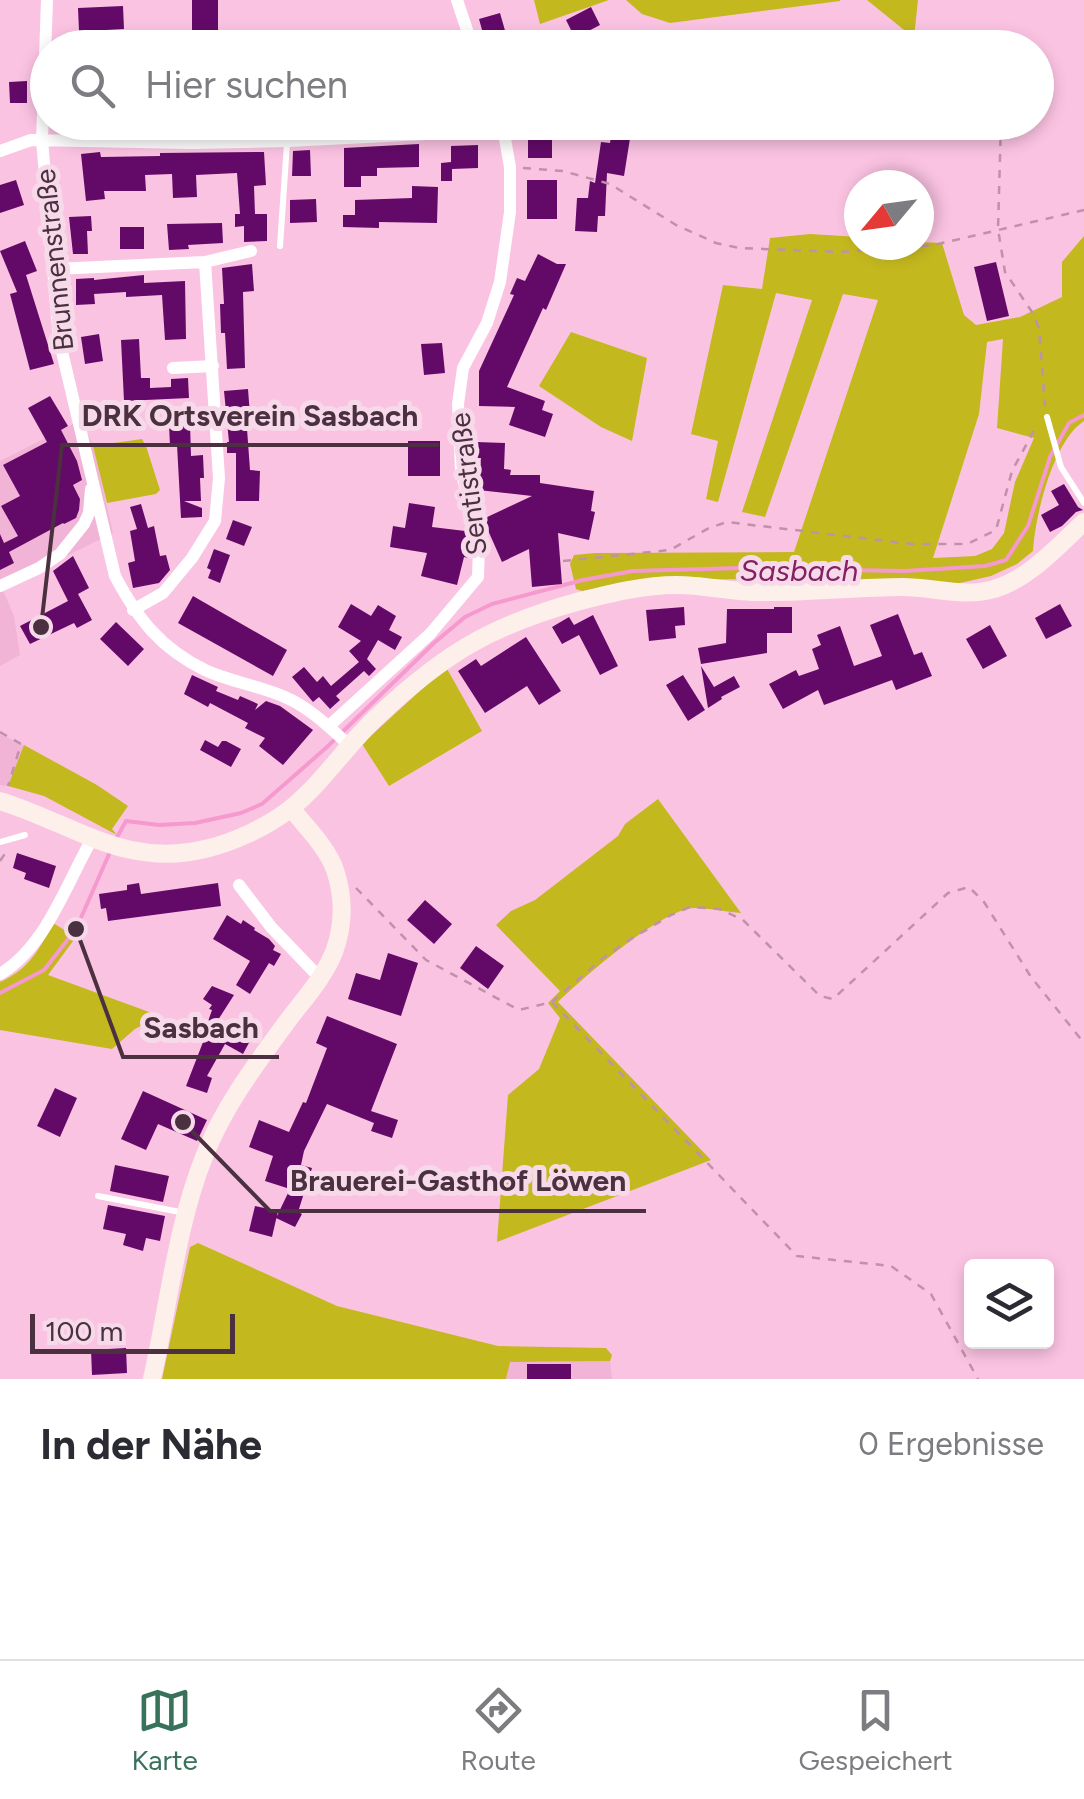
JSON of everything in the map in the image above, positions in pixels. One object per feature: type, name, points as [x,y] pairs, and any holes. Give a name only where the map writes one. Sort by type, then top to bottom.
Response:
[{"type":"main road","points":[[1,801],[108,845],[152,854],[210,848],[269,823],[291,808],[314,786],[346,743],[432,667],[489,632],[616,592],[680,584],[758,592],[909,587],[979,592],[996,589],[1023,575],[1084,522]]},
{"type":"main road","points":[[152,1379],[186,1214],[203,1158],[243,1082],[334,954],[342,919],[341,892],[334,866],[291,808]]},
{"type":"street","name":"Brunnenstraße","points":[[47,30],[48,0]]},
{"type":"street","points":[[457,0],[466,30]]},
{"type":"street","name":"Brunnenstraße","points":[[42,140],[59,339],[116,576],[134,610],[162,643],[206,670],[290,699],[346,743]]},
{"type":"street","points":[[0,152],[20,143],[42,140],[288,140]]},
{"type":"street","name":"Sentistraße","points":[[331,728],[430,634],[478,577],[479,546],[461,470],[458,404],[463,368],[487,323],[500,282],[510,212],[505,140]]},
{"type":"street","points":[[55,269],[205,262],[251,251]]},
{"type":"street","points":[[134,610],[163,592],[192,558],[215,521],[219,478],[205,262]]},
{"type":"street","points":[[173,368],[213,366]]},
{"type":"street","points":[[0,586],[60,554],[89,513],[92,481]]},
{"type":"street","points":[[0,974],[34,946],[108,845]]},
{"type":"street","points":[[239,885],[271,927],[320,978]]},
{"type":"lane","points":[[280,246],[288,140]]},
{"type":"lane","points":[[1046,414],[1061,467],[1084,503]]},
{"type":"lane","points":[[0,842],[25,834]]},
{"type":"lane","points":[[98,1196],[186,1214]]},
{"type":"path","points":[[1000,140],[998,229],[1005,272],[1038,328],[1046,414]]},
{"type":"path","points":[[510,167],[563,171],[610,184],[676,225],[716,243],[739,248],[842,252],[934,245],[1084,210]]},
{"type":"path","points":[[563,560],[670,550],[727,522],[912,544],[968,544],[996,530],[1012,470],[1037,425]]},
{"type":"path","points":[[0,732],[21,744],[1,801]]},
{"type":"path","points":[[334,866],[426,960],[519,1010],[552,1002],[631,938],[690,906],[720,909],[744,920],[820,996],[833,999],[948,893],[969,887],[984,902],[1031,976],[1084,1044]]},
{"type":"path","points":[[552,1002],[796,1256],[891,1266],[931,1294],[978,1379]]},
{"type":"shaded area","points":[[534,0],[609,0],[540,24]]},
{"type":"shaded area","points":[[626,0],[840,1],[670,23],[642,14]]},
{"type":"shaded area","points":[[867,0],[918,0],[915,30],[904,30]]},
{"type":"shaded area","points":[[844,236],[844,260],[934,260],[934,243],[942,243],[964,315],[976,325],[1020,317],[1062,297],[1062,262],[1084,236],[1084,421],[1063,445],[1055,462],[1037,519],[1033,551],[991,576],[960,583],[646,580],[576,589],[570,564],[574,555],[794,552],[878,300],[843,294],[765,517],[742,512],[812,300],[776,293],[718,502],[706,499],[718,441],[691,434],[723,285],[762,289],[770,238]],"holes":[[[1003,339],[997,428],[1034,438],[1015,482],[1004,533],[992,549],[975,556],[933,558],[979,414],[987,342]]]},
{"type":"shaded area","points":[[571,332],[647,358],[632,441],[601,427],[539,386]]},
{"type":"shaded area","points":[[81,420],[93,446],[113,533],[2,588],[14,616],[20,655],[0,666],[0,461]]},
{"type":"shaded area","points":[[142,439],[160,490],[107,503],[93,446]]},
{"type":"shaded area","points":[[446,667],[482,731],[389,786],[362,744]]},
{"type":"shaded area","points":[[0,734],[24,745],[8,786],[0,785]]},
{"type":"shaded area","points":[[24,745],[128,806],[112,829],[117,835],[44,796],[8,786]]},
{"type":"shaded area","points":[[658,799],[741,913],[694,908],[662,920],[623,946],[558,1002],[711,1160],[497,1242],[508,1095],[539,1069],[560,1018],[548,1003],[560,991],[496,925],[618,836],[625,824]]},
{"type":"shaded area","points":[[53,923],[76,937],[48,975],[160,1016],[135,1029],[112,1049],[0,1030],[0,982],[32,958]]},
{"type":"shaded area","points":[[198,1243],[337,1306],[498,1346],[606,1348],[612,1355],[610,1361],[510,1362],[506,1379],[162,1379],[190,1247]]},
{"type":"shaded area","points":[[610,1361],[612,1379],[506,1379],[509,1362]]},
{"type":"building","points":[[192,0],[218,0],[218,30],[192,30]]},
{"type":"building","points":[[123,6],[124,29],[79,30],[78,8]]},
{"type":"building","points":[[591,7],[600,25],[590,30],[571,30],[566,20]]},
{"type":"building","points":[[500,13],[505,30],[482,30],[479,19]]},
{"type":"building","points":[[27,81],[27,103],[10,103],[9,82]]},
{"type":"building","points":[[528,140],[552,140],[552,158],[528,158]]},
{"type":"building","points":[[630,140],[624,176],[607,173],[605,216],[598,216],[597,232],[575,231],[577,198],[588,198],[590,181],[595,183],[601,142]]},
{"type":"building","points":[[419,144],[419,167],[377,168],[377,176],[361,176],[361,187],[344,187],[344,148]]},
{"type":"building","points":[[478,145],[478,168],[452,169],[452,181],[441,181],[441,163],[451,162],[451,146]]},
{"type":"building","points":[[310,150],[311,176],[292,176],[293,151]]},
{"type":"building","points":[[100,152],[101,157],[264,152],[266,185],[254,186],[255,214],[267,214],[267,241],[244,242],[244,226],[235,227],[235,214],[240,214],[237,173],[196,175],[197,197],[173,198],[172,174],[145,175],[146,191],[104,191],[105,199],[86,201],[81,154]]},
{"type":"building","points":[[16,180],[24,205],[0,213],[0,185]]},
{"type":"building","points":[[527,180],[557,180],[557,219],[527,219]]},
{"type":"building","points":[[412,186],[438,187],[437,223],[379,222],[379,228],[343,227],[343,215],[355,215],[355,200],[412,198]]},
{"type":"building","points":[[316,199],[317,222],[290,223],[290,200]]},
{"type":"building","points":[[91,216],[88,254],[73,254],[69,217]]},
{"type":"building","points":[[222,223],[223,243],[169,250],[167,224]]},
{"type":"building","points":[[120,227],[144,227],[144,249],[120,249]]},
{"type":"building","points":[[25,241],[37,271],[26,275],[54,364],[30,370],[10,294],[17,292],[0,251]]},
{"type":"building","points":[[538,254],[557,264],[566,264],[507,387],[545,401],[542,410],[553,414],[545,437],[509,425],[515,407],[479,406],[479,371],[514,295],[510,294],[517,278],[525,281]]},
{"type":"building","points":[[996,262],[1009,316],[987,321],[974,267]]},
{"type":"building","points":[[252,264],[254,291],[243,292],[245,368],[227,369],[225,333],[221,333],[222,268]]},
{"type":"building","points":[[144,275],[144,283],[185,281],[186,339],[165,340],[162,295],[94,294],[95,304],[76,305],[76,279]]},
{"type":"building","points":[[99,334],[103,361],[85,364],[81,337]]},
{"type":"building","points":[[139,339],[141,378],[150,378],[150,388],[171,387],[171,379],[188,378],[189,398],[124,401],[121,340]]},
{"type":"building","points":[[442,343],[445,373],[424,375],[421,344]]},
{"type":"building","points":[[248,389],[250,470],[260,471],[259,501],[236,501],[236,453],[227,453],[224,391]]},
{"type":"building","points":[[50,396],[68,426],[61,430],[82,480],[73,485],[80,499],[79,510],[76,518],[9,552],[14,563],[0,570],[0,534],[4,543],[18,536],[1,506],[20,496],[3,465],[47,442],[28,408]]},
{"type":"building","points":[[190,423],[191,456],[203,455],[204,478],[200,478],[201,501],[184,501],[202,508],[202,517],[181,518],[177,445],[170,446],[169,424]]},
{"type":"building","points":[[408,441],[440,441],[440,476],[408,476]]},
{"type":"building","points":[[476,442],[505,443],[504,469],[511,470],[510,475],[540,475],[540,483],[594,491],[591,511],[595,512],[589,540],[558,533],[562,584],[532,587],[529,549],[502,562],[483,519],[532,496],[478,490],[481,458],[475,458]]},
{"type":"building","points":[[1064,484],[1083,510],[1050,532],[1041,515],[1059,505],[1051,491]]},
{"type":"building","points":[[409,503],[435,507],[432,527],[465,531],[468,558],[464,557],[457,585],[421,576],[427,553],[390,547],[393,526],[405,528]]},
{"type":"building","points":[[141,504],[148,528],[154,526],[160,556],[166,555],[170,570],[159,583],[133,588],[128,563],[135,561],[130,531],[137,529],[130,507]]},
{"type":"building","points":[[233,520],[252,527],[244,546],[226,539]]},
{"type":"building","points":[[214,549],[230,555],[220,583],[208,578],[211,570],[207,568]]},
{"type":"building","points":[[73,556],[89,588],[78,594],[92,620],[77,628],[74,623],[30,644],[20,626],[68,601],[53,571]]},
{"type":"building","points":[[193,596],[287,650],[273,676],[178,623]]},
{"type":"building","points":[[351,604],[371,616],[378,605],[396,616],[389,630],[402,637],[395,650],[378,640],[367,659],[376,669],[369,676],[364,671],[336,696],[340,700],[330,709],[319,697],[313,702],[292,677],[304,667],[317,682],[323,676],[331,686],[359,662],[349,651],[361,641],[338,627]]},
{"type":"building","points":[[1060,604],[1072,626],[1046,639],[1035,618]]},
{"type":"building","points":[[684,607],[685,625],[675,626],[676,638],[649,641],[646,610]]},
{"type":"building","points":[[792,607],[792,633],[767,633],[767,653],[701,664],[698,648],[726,643],[727,609]]},
{"type":"building","points":[[898,614],[914,655],[922,652],[932,676],[896,690],[892,680],[824,705],[818,690],[783,709],[769,684],[796,670],[799,676],[819,669],[812,649],[821,645],[817,635],[840,626],[854,666],[882,656],[870,625]]},
{"type":"building","points":[[593,615],[618,666],[600,675],[579,635],[562,644],[552,627],[569,617],[574,625]]},
{"type":"building","points":[[116,622],[144,649],[128,666],[100,639]]},
{"type":"building","points":[[990,625],[1007,656],[983,669],[966,639]]},
{"type":"building","points":[[526,637],[561,691],[539,705],[527,686],[485,713],[458,671],[476,659],[481,666]]},
{"type":"building","points":[[701,666],[714,687],[734,676],[740,687],[708,708]]},
{"type":"building","points":[[192,675],[218,687],[216,691],[258,704],[255,710],[266,701],[280,706],[313,730],[283,765],[259,746],[265,738],[245,728],[248,723],[184,694]]},
{"type":"building","points":[[683,675],[705,710],[688,721],[666,685]]},
{"type":"building","points":[[205,740],[218,747],[226,741],[241,749],[231,767],[200,750]]},
{"type":"building","points":[[17,853],[56,866],[49,888],[24,879],[26,873],[13,868]]},
{"type":"building","points":[[139,883],[141,894],[218,883],[221,906],[108,921],[99,894],[127,890],[127,885]]},
{"type":"building","points":[[425,900],[452,924],[434,944],[407,920]]},
{"type":"building","points":[[227,915],[255,928],[281,954],[274,966],[269,963],[250,994],[236,985],[250,961],[213,939]]},
{"type":"building","points":[[476,946],[504,966],[488,989],[460,968]]},
{"type":"building","points":[[388,953],[418,963],[401,1016],[348,999],[356,973],[380,980]]},
{"type":"building","points":[[212,986],[234,995],[218,1020],[251,1039],[243,1054],[225,1044],[207,1076],[212,1078],[207,1093],[186,1086],[205,1037],[212,1005],[203,999]]},
{"type":"building","points":[[327,1016],[397,1044],[371,1111],[398,1120],[392,1138],[371,1131],[374,1123],[327,1104],[304,1151],[301,1165],[312,1168],[298,1212],[302,1214],[295,1227],[276,1218],[290,1189],[265,1181],[273,1156],[249,1147],[259,1120],[289,1132],[303,1102],[306,1103],[327,1048],[316,1043]]},
{"type":"building","points":[[55,1088],[77,1098],[60,1137],[37,1126]]},
{"type":"building","points":[[143,1091],[207,1120],[197,1141],[158,1124],[146,1150],[121,1139]]},
{"type":"building","points":[[115,1165],[169,1176],[163,1202],[110,1191]]},
{"type":"building","points":[[108,1205],[165,1216],[160,1241],[146,1238],[143,1251],[123,1245],[126,1234],[103,1229]]},
{"type":"building","points":[[255,1206],[278,1211],[272,1237],[249,1231]]},
{"type":"building","points":[[126,1348],[127,1373],[92,1375],[91,1350]]},
{"type":"building","points":[[527,1364],[571,1364],[571,1379],[527,1379]]},
{"type":"waterway","name":"Sasbach","points":[[116,839],[126,821],[159,825],[195,823],[262,804],[434,643],[465,617],[492,604],[633,571],[905,571],[985,566],[1006,560],[1028,526],[1050,457],[1069,423],[1084,415]]},
{"type":"waterway","name":"Sasbach","points":[[0,993],[44,970],[76,929],[110,852]]},
{"type":"place","name":"DRK Ortsverein Sasbach","points":[[41,627]]},
{"type":"place","name":"Sasbach","points":[[76,929]]},
{"type":"place","name":"Brauerei-Gasthof Löwen","points":[[183,1122]]}]
